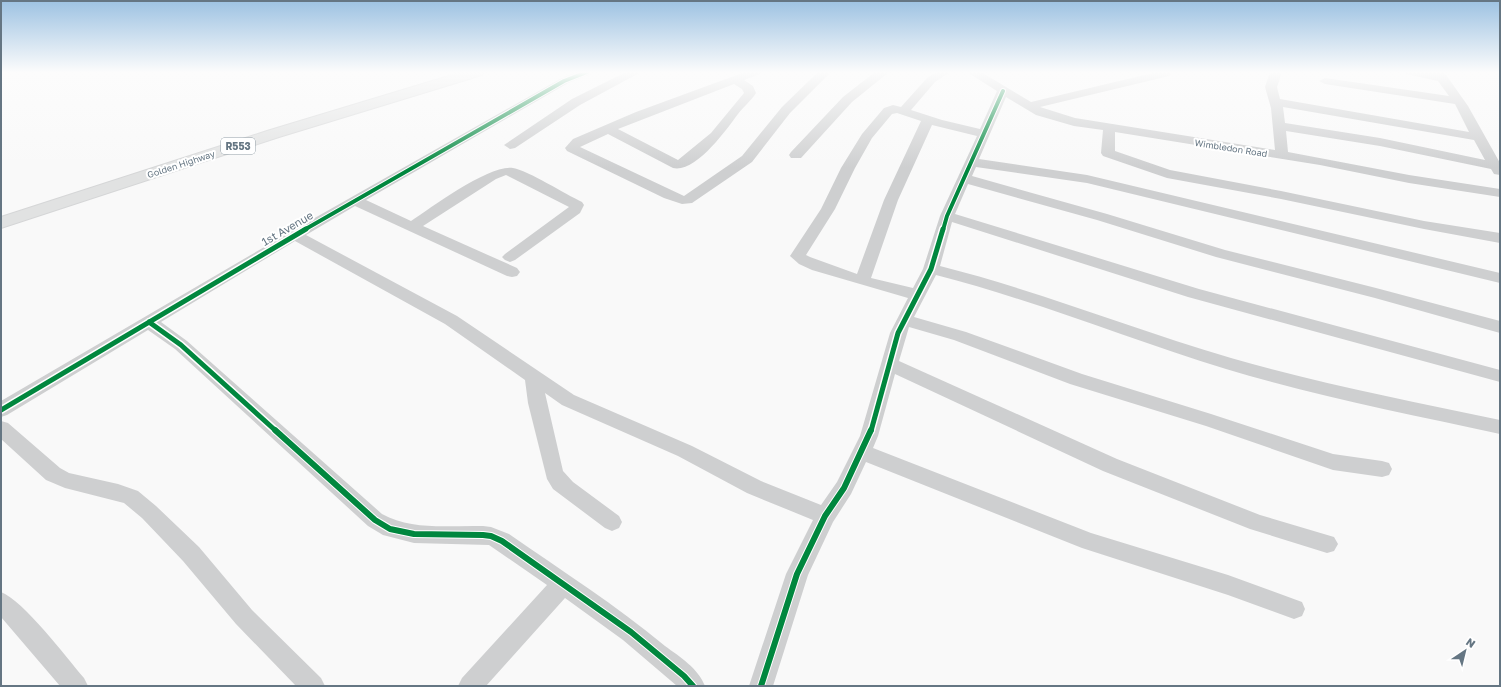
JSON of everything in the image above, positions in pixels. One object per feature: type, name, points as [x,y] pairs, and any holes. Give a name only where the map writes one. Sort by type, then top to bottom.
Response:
[{"type":"main road","name":"Golden Highway","points":[[1,215],[350,104]]},
{"type":"main road","name":"Golden Highway","points":[[1,223],[373,104]]},
{"type":"street","name":"1st Avenue","points":[[1,410],[295,235],[522,104]]},
{"type":"street","points":[[510,145],[573,104]]},
{"type":"street","points":[[672,104],[578,142],[572,148],[669,195],[682,200],[688,200],[727,174],[746,159],[792,104]]},
{"type":"street","points":[[608,129],[673,163],[682,164],[687,162],[716,136],[740,104]]},
{"type":"street","points":[[796,155],[806,147],[844,104]]},
{"type":"street","points":[[904,111],[910,104]]},
{"type":"street","points":[[761,686],[797,574],[825,516],[844,488],[869,436],[898,333],[931,269],[947,216],[998,104]]},
{"type":"street","name":"Wimbledon Road","points":[[1026,104],[1058,118],[1109,129],[1282,155],[1409,178],[1500,192]]},
{"type":"street","points":[[1029,106],[1037,104]]},
{"type":"street","points":[[1276,104],[1282,155]]},
{"type":"street","points":[[1291,104],[1336,110],[1478,137]]},
{"type":"street","points":[[1460,104],[1498,169]]},
{"type":"street","points":[[918,296],[813,265],[800,259],[798,256],[828,209],[848,168],[867,138],[888,111],[893,109],[904,111],[985,134]]},
{"type":"street","points":[[862,280],[894,193],[928,119]]},
{"type":"street","points":[[1279,126],[1380,142],[1498,169]]},
{"type":"street","points":[[1109,129],[1108,153],[1167,174],[1424,226],[1500,238]]},
{"type":"street","points":[[972,162],[1087,179],[1500,278]]},
{"type":"street","points":[[411,227],[491,176],[505,171],[513,172],[577,205],[575,210],[510,257]]},
{"type":"street","points":[[964,178],[1102,217],[1221,254],[1376,293],[1500,327]]},
{"type":"street","points":[[355,201],[512,272]]},
{"type":"street","points":[[947,216],[1194,293],[1500,376]]},
{"type":"street","points":[[295,235],[451,320],[568,400],[684,451],[754,487],[825,516]]},
{"type":"street","points":[[931,269],[980,280],[1195,353],[1275,377],[1500,427]]},
{"type":"street","points":[[905,320],[960,336],[1076,379],[1211,421],[1333,462],[1382,468]]},
{"type":"street","points":[[149,322],[199,361],[375,520],[390,529],[414,534],[442,533],[491,536],[502,541],[562,585],[631,632],[694,686]]},
{"type":"street","points":[[890,364],[1110,465],[1257,523],[1327,544]]},
{"type":"street","points":[[534,377],[537,403],[554,473],[560,483],[612,522]]},
{"type":"street","points":[[1,428],[53,474],[72,482],[118,492],[131,497],[149,512],[191,554],[244,617],[313,686]]},
{"type":"street","points":[[862,452],[1089,541],[1228,584],[1294,610]]},
{"type":"street","points":[[470,686],[562,585]]},
{"type":"street","points":[[1,602],[17,617],[76,686]]},
{"type":"cycle path","points":[[1,410],[295,235],[524,104]]},
{"type":"cycle path","points":[[761,686],[797,574],[825,516],[844,488],[869,436],[898,333],[931,269],[947,216],[997,104]]},
{"type":"cycle path","points":[[149,322],[181,345],[375,520],[390,529],[414,534],[483,535],[491,536],[502,541],[631,632],[684,676],[693,686]]}]
